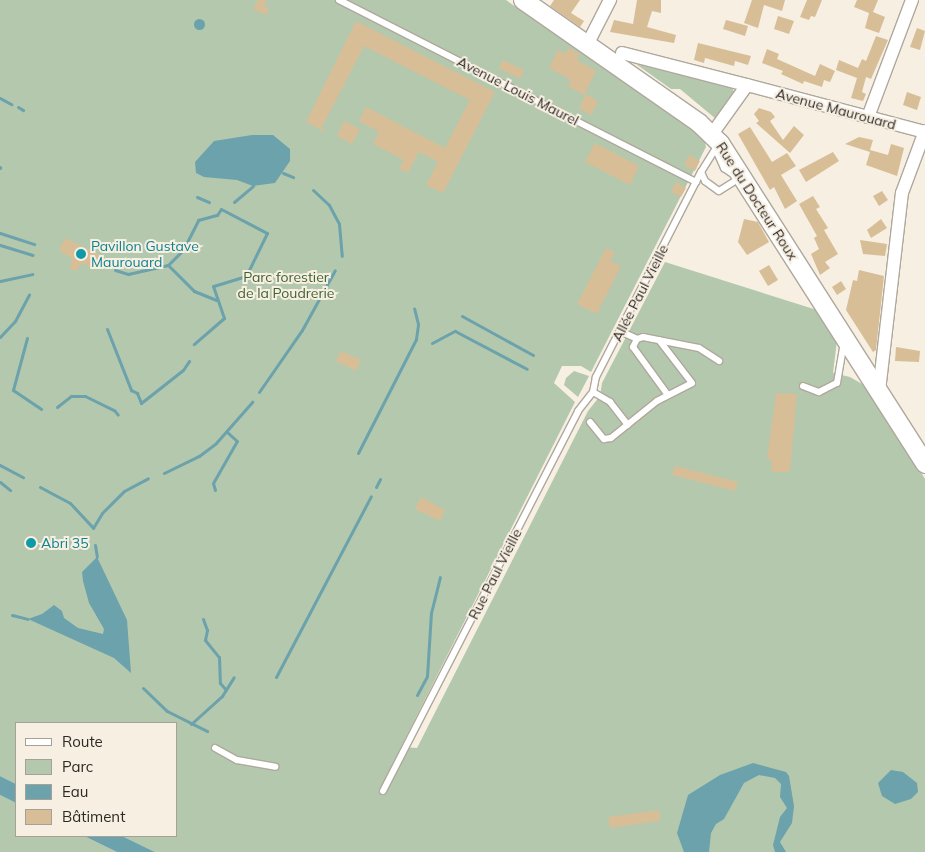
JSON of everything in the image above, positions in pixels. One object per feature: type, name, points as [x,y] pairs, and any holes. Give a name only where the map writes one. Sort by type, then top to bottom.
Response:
[{"type":"main road","name":"Rue du Docteur Roux","points":[[523,0],[716,141],[742,177],[925,464]]},
{"type":"street","points":[[587,45],[610,0]]},
{"type":"street","points":[[868,117],[912,0]]},
{"type":"street","name":"Avenue Maurouard","points":[[622,53],[925,132]]},
{"type":"street","points":[[716,141],[747,85]]},
{"type":"street","points":[[879,391],[902,193],[925,132]]},
{"type":"lane","name":"Avenue Louis Maurel","points":[[339,0],[696,182]]},
{"type":"lane","name":"Allée Paul Vieille","points":[[578,411],[593,392],[593,383],[716,141]]},
{"type":"lane","points":[[701,172],[712,188],[719,190],[742,177]]},
{"type":"lane","points":[[620,331],[636,339],[659,340],[699,348],[720,361]]},
{"type":"lane","points":[[803,386],[819,392],[837,383],[840,352],[846,338]]},
{"type":"lane","points":[[636,339],[634,348],[668,395]]},
{"type":"lane","points":[[590,422],[604,439],[611,438],[668,395],[692,382],[659,340]]},
{"type":"lane","points":[[593,392],[610,402],[628,424]]},
{"type":"lane","name":"Rue Paul Vieille","points":[[383,791],[412,738],[578,411]]},
{"type":"lane","points":[[215,748],[237,760],[274,767]]},
{"type":"green space","name":"Parc forestier de la Poudrerie","points":[[0,0],[506,0],[704,138],[706,147],[591,372],[581,366],[562,366],[554,383],[575,402],[401,747],[417,748],[588,411],[600,396],[602,383],[665,262],[820,311],[837,340],[833,373],[850,377],[869,388],[925,479],[925,852],[155,852],[124,837],[178,837],[178,722],[15,722],[15,784],[0,776]]},
{"type":"green space","points":[[636,64],[732,88],[735,93],[716,119],[680,89],[671,89]]},
{"type":"green space","points":[[574,371],[589,376],[578,397],[564,385],[566,378]]},
{"type":"green space","points":[[0,795],[15,802],[15,837],[86,837],[117,852],[0,852]]},
{"type":"water","points":[[199,18],[205,24],[199,30],[193,24]]},
{"type":"water","points":[[252,135],[273,135],[290,149],[290,161],[275,183],[253,186],[237,180],[204,177],[196,173],[195,162],[214,141]]},
{"type":"water","points":[[97,557],[127,620],[131,673],[114,658],[28,619],[42,614],[54,605],[62,611],[64,618],[78,628],[103,634],[104,629],[89,603],[82,572]]},
{"type":"water","points":[[753,763],[786,772],[789,776],[794,806],[792,823],[780,842],[786,852],[775,852],[773,845],[780,817],[787,808],[780,797],[781,784],[775,778],[759,775],[744,783],[724,819],[716,824],[711,833],[709,852],[684,852],[677,833],[688,795],[720,775]]},
{"type":"water","points":[[891,770],[903,772],[917,783],[918,792],[911,799],[895,804],[882,796],[878,783]]},
{"type":"water","points":[[0,776],[15,784],[15,802],[0,795]]},
{"type":"water","points":[[86,837],[124,837],[155,852],[117,852]]},
{"type":"building","points":[[258,0],[267,0],[264,6],[269,9],[266,15],[253,9]]},
{"type":"building","points":[[554,0],[580,0],[571,13],[584,21],[580,27],[550,6]]},
{"type":"building","points":[[637,0],[661,0],[661,13],[652,11],[647,27],[676,35],[674,43],[610,32],[614,20],[633,24]]},
{"type":"building","points":[[752,0],[785,0],[782,11],[764,5],[758,28],[744,23]]},
{"type":"building","points":[[807,0],[822,0],[815,17],[811,16],[809,20],[800,17]]},
{"type":"building","points":[[857,0],[878,0],[873,12],[885,17],[879,33],[865,28],[869,13],[854,7]]},
{"type":"building","points":[[778,16],[794,21],[789,34],[774,29]]},
{"type":"building","points":[[726,20],[748,26],[745,36],[723,29]]},
{"type":"building","points":[[356,21],[495,92],[443,193],[426,185],[438,162],[419,152],[408,173],[399,168],[404,160],[373,144],[379,132],[359,121],[366,107],[445,148],[470,100],[364,46],[322,127],[325,132],[306,122]]},
{"type":"building","points":[[917,28],[925,31],[920,50],[910,47]]},
{"type":"building","points":[[876,36],[888,40],[871,79],[866,77],[862,92],[866,94],[863,101],[851,98],[857,78],[836,70],[839,60],[858,68],[862,59],[866,61]]},
{"type":"building","points":[[698,43],[751,56],[748,65],[735,61],[734,66],[705,58],[704,63],[694,60]]},
{"type":"building","points":[[569,48],[580,54],[577,60],[596,71],[584,95],[568,86],[571,80],[549,68],[558,50],[565,54]]},
{"type":"building","points":[[767,49],[779,54],[777,59],[815,76],[820,64],[835,71],[830,82],[824,80],[822,87],[804,81],[803,84],[781,74],[783,71],[762,63]]},
{"type":"building","points":[[503,60],[524,70],[520,79],[499,68]]},
{"type":"building","points":[[907,92],[921,97],[917,110],[903,105]]},
{"type":"building","points":[[586,94],[598,101],[591,115],[579,108]]},
{"type":"building","points":[[759,108],[771,112],[775,117],[770,121],[783,140],[794,126],[804,135],[790,153],[756,123],[759,121],[754,114]]},
{"type":"building","points":[[344,121],[360,129],[352,144],[337,136]]},
{"type":"building","points":[[750,127],[772,162],[787,153],[796,166],[781,175],[797,201],[785,209],[774,187],[770,190],[738,134]]},
{"type":"building","points":[[859,137],[873,140],[870,150],[888,155],[891,144],[904,148],[897,176],[866,165],[870,152],[845,144]]},
{"type":"building","points":[[595,143],[639,166],[630,185],[585,162]]},
{"type":"building","points":[[833,152],[839,161],[806,182],[799,170]]},
{"type":"building","points":[[689,155],[700,161],[695,171],[684,165]]},
{"type":"building","points":[[676,182],[686,188],[681,197],[671,192]]},
{"type":"building","points":[[882,191],[888,200],[879,206],[873,196]]},
{"type":"building","points":[[813,196],[820,207],[816,209],[828,228],[824,230],[838,254],[825,262],[830,268],[820,275],[811,254],[819,249],[814,238],[817,236],[799,204]]},
{"type":"building","points":[[744,219],[758,222],[769,242],[747,255],[738,242]]},
{"type":"building","points":[[881,219],[887,228],[871,238],[867,230]]},
{"type":"building","name":"Pavillon Gustave Maurouard","points":[[65,238],[104,257],[96,270],[82,263],[76,271],[70,269],[72,258],[59,251]]},
{"type":"building","points":[[860,240],[887,244],[885,256],[863,254]]},
{"type":"building","points":[[606,248],[615,252],[610,261],[621,266],[597,314],[577,304]]},
{"type":"building","points":[[769,265],[778,280],[768,286],[759,271]]},
{"type":"building","points":[[859,270],[884,276],[876,350],[873,352],[846,310],[853,280],[857,281]]},
{"type":"building","points":[[841,281],[846,289],[837,295],[832,287]]},
{"type":"building","points":[[896,347],[920,351],[919,362],[895,361]]},
{"type":"building","points":[[341,351],[361,360],[356,371],[336,361]]},
{"type":"building","points":[[776,393],[797,394],[790,471],[785,472],[772,472],[771,460],[767,459]]},
{"type":"building","points":[[675,466],[738,482],[735,491],[672,475]]},
{"type":"building","points":[[421,497],[445,510],[440,521],[415,509]]},
{"type":"building","name":"Abri 35","points":[[27,535],[37,537],[35,551],[25,549]]},
{"type":"building","points":[[659,810],[660,821],[610,828],[608,817]]},
{"type":"waterway","points":[[0,98],[11,104]]},
{"type":"waterway","points":[[18,107],[23,110]]},
{"type":"waterway","points":[[283,173],[293,177]]},
{"type":"waterway","points":[[234,202],[253,186]]},
{"type":"waterway","points":[[313,190],[329,205],[339,224],[342,256]]},
{"type":"waterway","points":[[197,197],[209,202]]},
{"type":"waterway","points":[[115,270],[128,274],[168,265],[183,250],[198,220],[217,215],[221,209],[267,233],[246,276],[213,286],[224,318],[194,344]]},
{"type":"waterway","points":[[0,233],[34,244]]},
{"type":"waterway","points":[[0,245],[32,255]]},
{"type":"waterway","points":[[168,265],[194,291],[216,300]]},
{"type":"waterway","points":[[259,392],[302,330],[335,270]]},
{"type":"waterway","points":[[0,281],[32,274]]},
{"type":"waterway","points":[[0,337],[15,321],[29,295]]},
{"type":"waterway","points":[[358,453],[416,339],[418,324],[414,308]]},
{"type":"waterway","points":[[462,316],[533,355]]},
{"type":"waterway","points":[[107,329],[131,390],[137,393],[141,403],[183,370],[189,361]]},
{"type":"waterway","points":[[432,343],[455,331],[527,369]]},
{"type":"waterway","points":[[27,338],[13,390],[41,409]]},
{"type":"waterway","points":[[57,407],[71,396],[85,396],[114,410],[118,415]]},
{"type":"waterway","points":[[164,473],[199,456],[216,443],[252,402]]},
{"type":"waterway","points":[[215,490],[213,483],[237,441],[227,432]]},
{"type":"waterway","points":[[0,465],[23,477]]},
{"type":"waterway","points":[[40,487],[70,503],[93,528],[102,513],[124,491],[148,478]]},
{"type":"waterway","points":[[376,487],[380,479]]},
{"type":"waterway","points":[[0,482],[10,490]]},
{"type":"waterway","points":[[276,677],[371,496]]},
{"type":"waterway","points":[[95,545],[97,557]]},
{"type":"waterway","points":[[417,695],[427,676],[431,613],[440,577]]},
{"type":"waterway","points":[[12,615],[28,619]]},
{"type":"waterway","points":[[203,619],[207,630],[205,640],[219,657],[220,683],[226,690]]},
{"type":"waterway","points":[[191,724],[222,696],[234,677]]},
{"type":"waterway","points":[[143,688],[167,711],[207,731]]},
{"type":"place","name":"Pavillon Gustave Maurouard","points":[[81,254]]},
{"type":"place","name":"Abri 35","points":[[31,543]]}]
